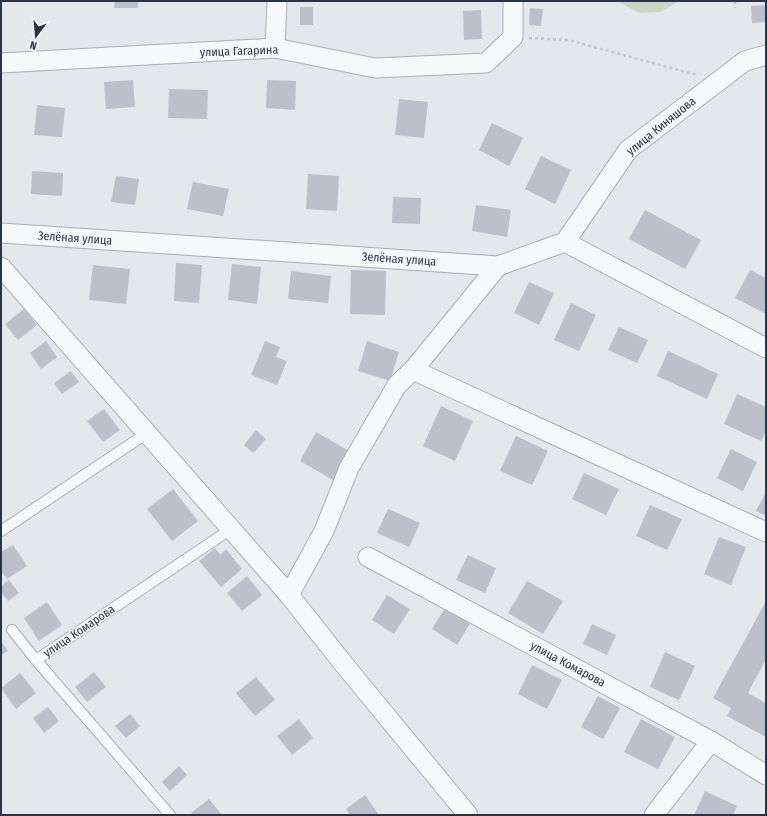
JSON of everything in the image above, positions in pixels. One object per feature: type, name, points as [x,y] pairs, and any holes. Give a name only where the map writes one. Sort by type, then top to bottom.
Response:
[{"type":"street","points":[[275,48],[277,1]]},
{"type":"street","points":[[513,1],[513,37]]},
{"type":"street","name":"улица Гагарина","points":[[1,63],[275,48],[375,68],[486,63],[513,37]]},
{"type":"street","name":"улица Киняшова","points":[[565,242],[628,150],[745,61],[766,55]]},
{"type":"street","name":"Зелёная улица","points":[[1,233],[498,266],[565,242]]},
{"type":"street","points":[[565,242],[766,348]]},
{"type":"street","points":[[289,595],[324,531],[349,468],[397,385],[413,370],[498,266]]},
{"type":"street","points":[[1,267],[289,595],[346,667],[468,815]]},
{"type":"street","points":[[413,370],[766,532]]},
{"type":"street","name":"улица Комарова","points":[[368,557],[710,741],[766,775]]},
{"type":"street","points":[[654,815],[710,741]]},
{"type":"lane","points":[[1,531],[147,433]]},
{"type":"lane","name":"улица Комарова","points":[[170,815],[36,660],[231,529]]},
{"type":"lane","points":[[12,630],[36,660]]},
{"type":"path","points":[[735,1],[735,8]]},
{"type":"path","points":[[513,37],[568,40],[719,81]]},
{"type":"green space","points":[[617,1],[679,1],[660,12],[639,13]]},
{"type":"building","points":[[115,1],[138,1],[138,8],[114,8]]},
{"type":"building","points":[[766,5],[766,22],[752,23],[751,6]]},
{"type":"building","points":[[300,7],[313,7],[313,25],[300,25]]},
{"type":"building","points":[[530,8],[543,9],[541,26],[529,25]]},
{"type":"building","points":[[481,10],[482,39],[464,40],[463,11]]},
{"type":"building","points":[[133,80],[135,107],[106,109],[104,82]]},
{"type":"building","points":[[267,80],[296,81],[295,110],[266,108]]},
{"type":"building","points":[[169,89],[208,90],[207,119],[168,118]]},
{"type":"building","points":[[399,99],[428,102],[424,138],[395,135]]},
{"type":"building","points":[[37,105],[65,108],[62,137],[34,135]]},
{"type":"building","points":[[492,123],[523,138],[509,166],[479,150]]},
{"type":"building","points":[[541,156],[571,170],[555,204],[525,189]]},
{"type":"building","points":[[32,171],[63,173],[62,196],[31,194]]},
{"type":"building","points":[[308,174],[339,176],[337,211],[306,209]]},
{"type":"building","points":[[116,176],[139,179],[135,205],[111,202]]},
{"type":"building","points":[[193,182],[229,189],[223,216],[187,209]]},
{"type":"building","points":[[393,197],[421,198],[420,224],[392,223]]},
{"type":"building","points":[[476,205],[511,210],[507,237],[472,231]]},
{"type":"building","points":[[645,210],[701,240],[685,269],[629,239]]},
{"type":"building","points":[[176,263],[202,265],[199,303],[174,301]]},
{"type":"building","points":[[232,264],[261,267],[257,304],[228,300]]},
{"type":"building","points":[[93,265],[130,269],[126,304],[89,300]]},
{"type":"building","points":[[351,270],[386,271],[385,315],[350,314]]},
{"type":"building","points":[[750,270],[766,278],[766,314],[735,298]]},
{"type":"building","points":[[291,271],[331,276],[328,303],[288,299]]},
{"type":"building","points":[[529,282],[554,293],[539,325],[514,313]]},
{"type":"building","points":[[571,303],[596,315],[579,351],[554,340]]},
{"type":"building","points":[[24,309],[37,325],[18,340],[5,324]]},
{"type":"building","points":[[619,327],[648,340],[637,363],[608,350]]},
{"type":"building","points":[[46,341],[57,357],[41,369],[30,353]]},
{"type":"building","points":[[265,341],[280,347],[276,357],[287,361],[277,385],[251,375]]},
{"type":"building","points":[[367,341],[399,352],[390,381],[358,371]]},
{"type":"building","points":[[668,351],[718,374],[707,399],[657,376]]},
{"type":"building","points":[[71,371],[79,382],[62,394],[54,383]]},
{"type":"building","points":[[737,394],[766,407],[766,431],[761,441],[724,424]]},
{"type":"building","points":[[441,406],[473,421],[455,461],[423,446]]},
{"type":"building","points":[[104,409],[120,430],[103,442],[87,421]]},
{"type":"building","points":[[256,430],[266,439],[253,453],[244,445]]},
{"type":"building","points":[[316,432],[349,451],[333,480],[300,461]]},
{"type":"building","points":[[516,436],[548,451],[532,485],[500,471]]},
{"type":"building","points":[[731,449],[757,462],[743,491],[717,478]]},
{"type":"building","points":[[584,473],[619,489],[606,515],[572,499]]},
{"type":"building","points":[[173,489],[198,521],[172,541],[147,509]]},
{"type":"building","points":[[766,492],[766,516],[756,511]]},
{"type":"building","points":[[650,505],[682,519],[667,550],[636,536]]},
{"type":"building","points":[[388,509],[420,523],[409,547],[377,533]]},
{"type":"building","points":[[719,537],[746,547],[731,585],[704,574]]},
{"type":"building","points":[[13,545],[27,566],[7,579],[1,571],[1,552]]},
{"type":"building","points":[[215,548],[220,555],[226,549],[242,569],[221,587],[199,561]]},
{"type":"building","points":[[468,555],[496,568],[485,593],[456,580]]},
{"type":"building","points":[[247,576],[262,595],[242,611],[227,593]]},
{"type":"building","points":[[9,580],[19,593],[8,601],[1,592],[1,586]]},
{"type":"building","points":[[527,581],[563,601],[543,634],[508,613]]},
{"type":"building","points":[[387,595],[410,609],[394,634],[372,620]]},
{"type":"building","points":[[47,602],[62,625],[39,641],[24,618]]},
{"type":"building","points":[[765,603],[766,659],[748,693],[766,703],[766,737],[727,716],[731,708],[713,698]]},
{"type":"building","points":[[447,605],[472,620],[457,645],[432,629]]},
{"type":"building","points":[[592,624],[616,635],[607,655],[583,644]]},
{"type":"building","points":[[1,641],[8,651],[1,655]]},
{"type":"building","points":[[665,652],[695,666],[679,700],[650,687]]},
{"type":"building","points":[[532,665],[562,680],[547,709],[518,694]]},
{"type":"building","points":[[94,672],[106,687],[87,702],[75,687]]},
{"type":"building","points":[[20,673],[36,693],[16,709],[1,688]]},
{"type":"building","points":[[256,677],[275,700],[255,716],[236,693]]},
{"type":"building","points":[[598,696],[620,708],[603,739],[581,727]]},
{"type":"building","points":[[48,707],[59,721],[44,733],[33,718]]},
{"type":"building","points":[[130,714],[140,726],[126,738],[115,726]]},
{"type":"building","points":[[299,719],[313,738],[292,755],[277,736]]},
{"type":"building","points":[[641,719],[675,737],[658,769],[624,752]]},
{"type":"building","points":[[179,766],[187,775],[170,791],[162,782]]},
{"type":"building","points":[[705,791],[737,806],[733,815],[694,815]]},
{"type":"building","points":[[365,795],[379,815],[350,815],[346,809]]},
{"type":"building","points":[[209,799],[222,815],[193,815],[191,813]]}]
